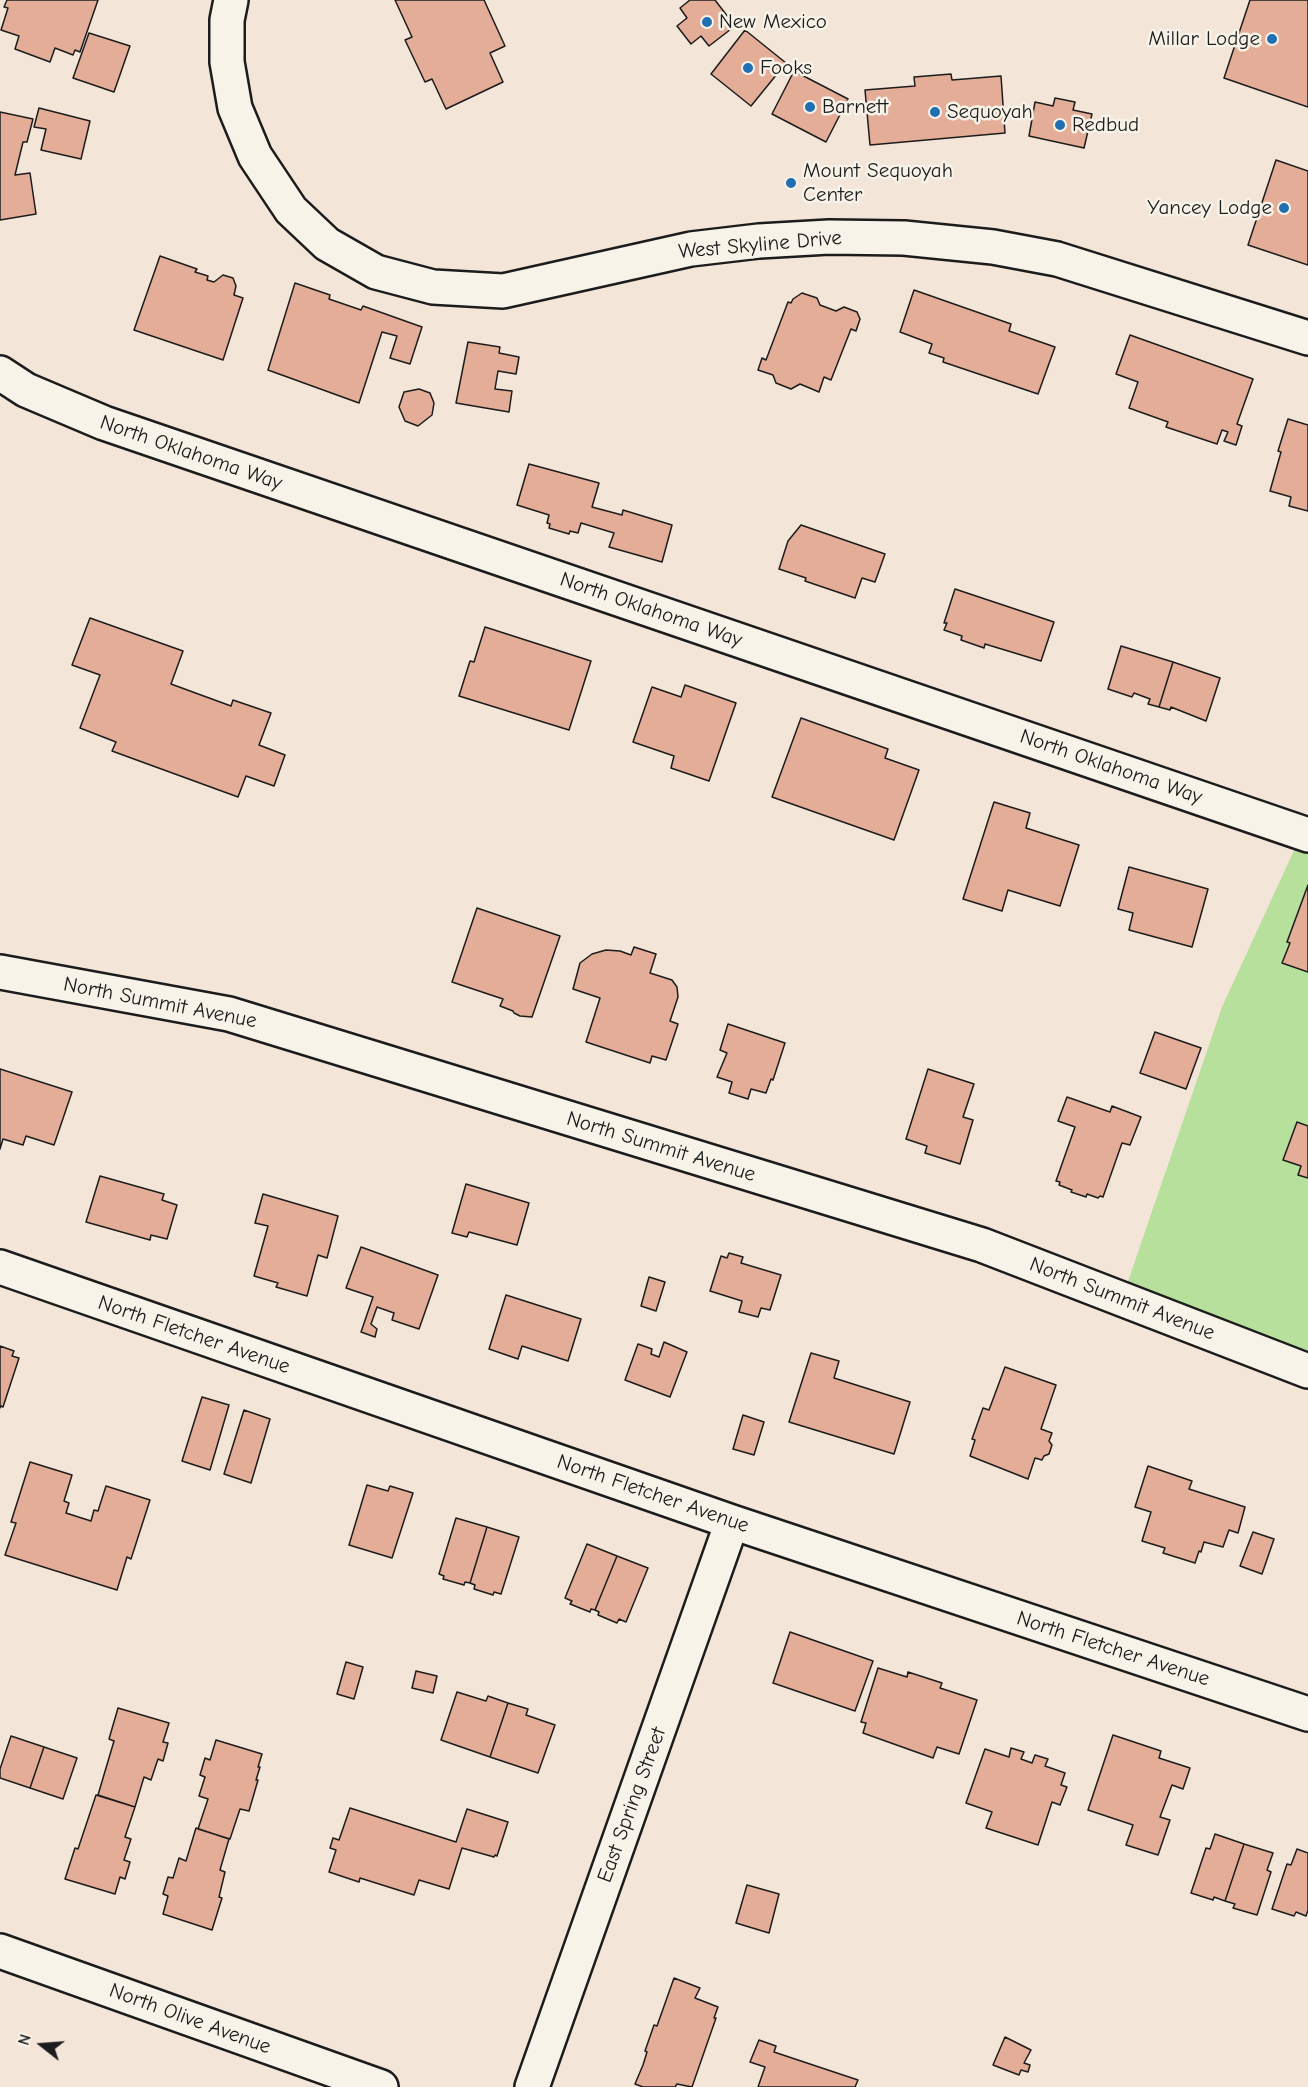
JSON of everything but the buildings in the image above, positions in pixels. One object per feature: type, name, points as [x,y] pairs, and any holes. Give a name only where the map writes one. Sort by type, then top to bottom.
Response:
[{"type":"street","name":"West Skyline Drive","points":[[231,0],[227,20],[227,62],[236,108],[255,156],[291,210],[327,244],[376,272],[433,287],[503,291],[691,249],[759,241],[830,237],[904,238],[993,247],[1057,259],[1308,338]]},
{"type":"street","name":"North Oklahoma Way","points":[[0,373],[26,390],[104,423],[1308,835]]},
{"type":"street","name":"North Summit Avenue","points":[[0,972],[230,1014],[982,1245],[1308,1371]]},
{"type":"street","name":"North Fletcher Avenue","points":[[0,1267],[732,1522],[1308,1714]]},
{"type":"street","name":"East Spring Street","points":[[532,2087],[732,1522]]},
{"type":"street","name":"North Olive Avenue","points":[[0,1951],[381,2087]]},
{"type":"green space","points":[[1302,833],[1308,835],[1308,1371],[1122,1299],[1222,1007]]},
{"type":"place","name":"New Mexico","points":[[707,22]]},
{"type":"place","name":"Millar Lodge","points":[[1272,39]]},
{"type":"place","name":"Fooks","points":[[748,68]]},
{"type":"place","name":"Barnett","points":[[810,107]]},
{"type":"place","name":"Sequoyah","points":[[935,112]]},
{"type":"place","name":"Redbud","points":[[1060,125]]},
{"type":"place","name":"Mount Sequoyah Center","points":[[791,183]]},
{"type":"place","name":"Yancey Lodge","points":[[1284,208]]}]
